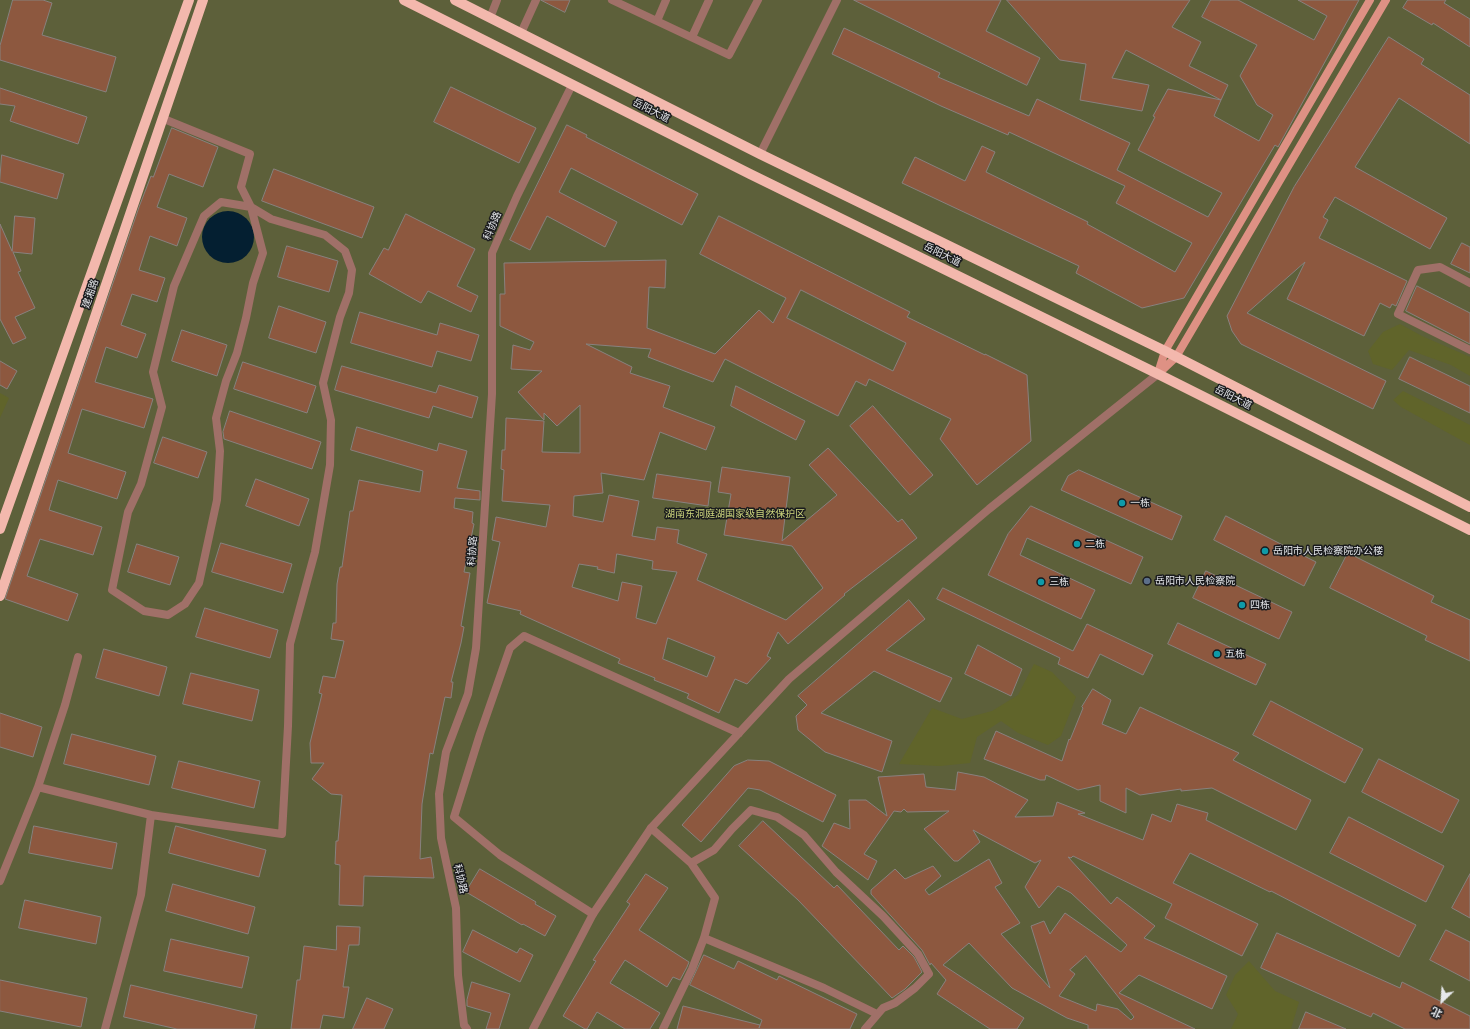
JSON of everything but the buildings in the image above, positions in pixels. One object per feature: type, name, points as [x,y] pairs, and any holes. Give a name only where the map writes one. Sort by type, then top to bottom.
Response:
[{"type":"main road","name":"建湘路","points":[[0,529],[189,0]]},
{"type":"main road","name":"建湘路","points":[[0,596],[164,119],[203,0]]},
{"type":"main road","name":"岳阳大道","points":[[404,0],[750,174],[1158,374],[1470,530]]},
{"type":"main road","name":"岳阳大道","points":[[455,0],[760,154],[1165,351],[1470,507]]},
{"type":"main road","points":[[1158,374],[1165,351],[1370,0]]},
{"type":"main road","points":[[1158,374],[1176,357],[1386,0]]},
{"type":"street","points":[[490,18],[497,0]]},
{"type":"street","points":[[521,33],[536,0]]},
{"type":"street","points":[[612,0],[729,55],[758,0]]},
{"type":"street","points":[[657,21],[666,0]]},
{"type":"street","points":[[692,37],[709,0]]},
{"type":"street","points":[[760,154],[837,0]]},
{"type":"street","name":"科协路","points":[[467,1029],[464,1025],[458,975],[456,908],[441,838],[439,794],[446,752],[468,694],[476,648],[492,394],[492,253],[517,196],[572,85]]},
{"type":"street","points":[[38,787],[151,815],[282,834],[288,726],[290,644],[315,552],[330,465],[331,420],[324,383],[340,317],[349,293],[352,270],[345,251],[325,235],[271,219],[250,207],[221,202],[204,216],[174,286],[153,372],[162,407],[141,484],[128,512],[112,590],[144,611],[168,615],[185,604],[199,583],[217,500],[220,451],[216,418],[226,381],[237,353],[253,283],[263,253],[250,207],[241,186],[250,154],[164,119]]},
{"type":"street","points":[[1470,283],[1440,268],[1418,270],[1398,314],[1470,350]]},
{"type":"street","points":[[533,1029],[593,914],[651,828],[789,679],[990,508],[1158,374]]},
{"type":"street","points":[[593,914],[500,855],[454,817],[480,734],[510,648],[524,636],[739,733]]},
{"type":"street","points":[[0,881],[38,787],[65,705],[78,657]]},
{"type":"street","points":[[691,863],[714,850],[732,829],[752,810],[777,817],[804,834],[836,872],[883,916],[918,954],[929,974],[915,988],[877,1014],[865,1029]]},
{"type":"street","points":[[105,1029],[141,895],[151,815]]},
{"type":"street","points":[[651,828],[691,863],[715,898],[704,938],[692,969],[663,1029]]},
{"type":"street","points":[[704,938],[824,988],[877,1014]]},
{"type":"green space","name":"湖南东洞庭湖国家级自然保护区","points":[[0,0],[1470,0],[1470,1029],[0,1029]]},
{"type":"green space","points":[[1400,324],[1422,336],[1470,357],[1470,376],[1451,365],[1409,350],[1392,370],[1373,364],[1368,351],[1383,332]]},
{"type":"green space","points":[[1403,391],[1470,425],[1470,445],[1401,407],[1393,400]]},
{"type":"green space","points":[[0,393],[9,398],[0,418]]},
{"type":"green space","points":[[1034,664],[1052,672],[1076,697],[1061,736],[1048,745],[1018,733],[1001,721],[977,737],[970,763],[940,766],[899,764],[932,708],[962,719],[992,711],[1018,695]]},
{"type":"green space","points":[[1249,961],[1275,991],[1299,1002],[1291,1029],[1231,1029],[1238,1014],[1226,995],[1235,975]]},
{"type":"water","points":[[223,211],[233,211],[242,215],[250,223],[254,232],[254,242],[250,251],[242,259],[233,263],[223,263],[214,259],[206,251],[202,242],[202,232],[206,223],[214,215]]},
{"type":"place","name":"一栋","points":[[1122,503]]},
{"type":"place","name":"二栋","points":[[1077,544]]},
{"type":"place","name":"岳阳市人民检察院办公楼","points":[[1265,551]]},
{"type":"place","name":"岳阳市人民检察院","points":[[1147,581]]},
{"type":"place","name":"三栋","points":[[1041,582]]},
{"type":"place","name":"四栋","points":[[1242,605]]},
{"type":"place","name":"五栋","points":[[1217,654]]}]
